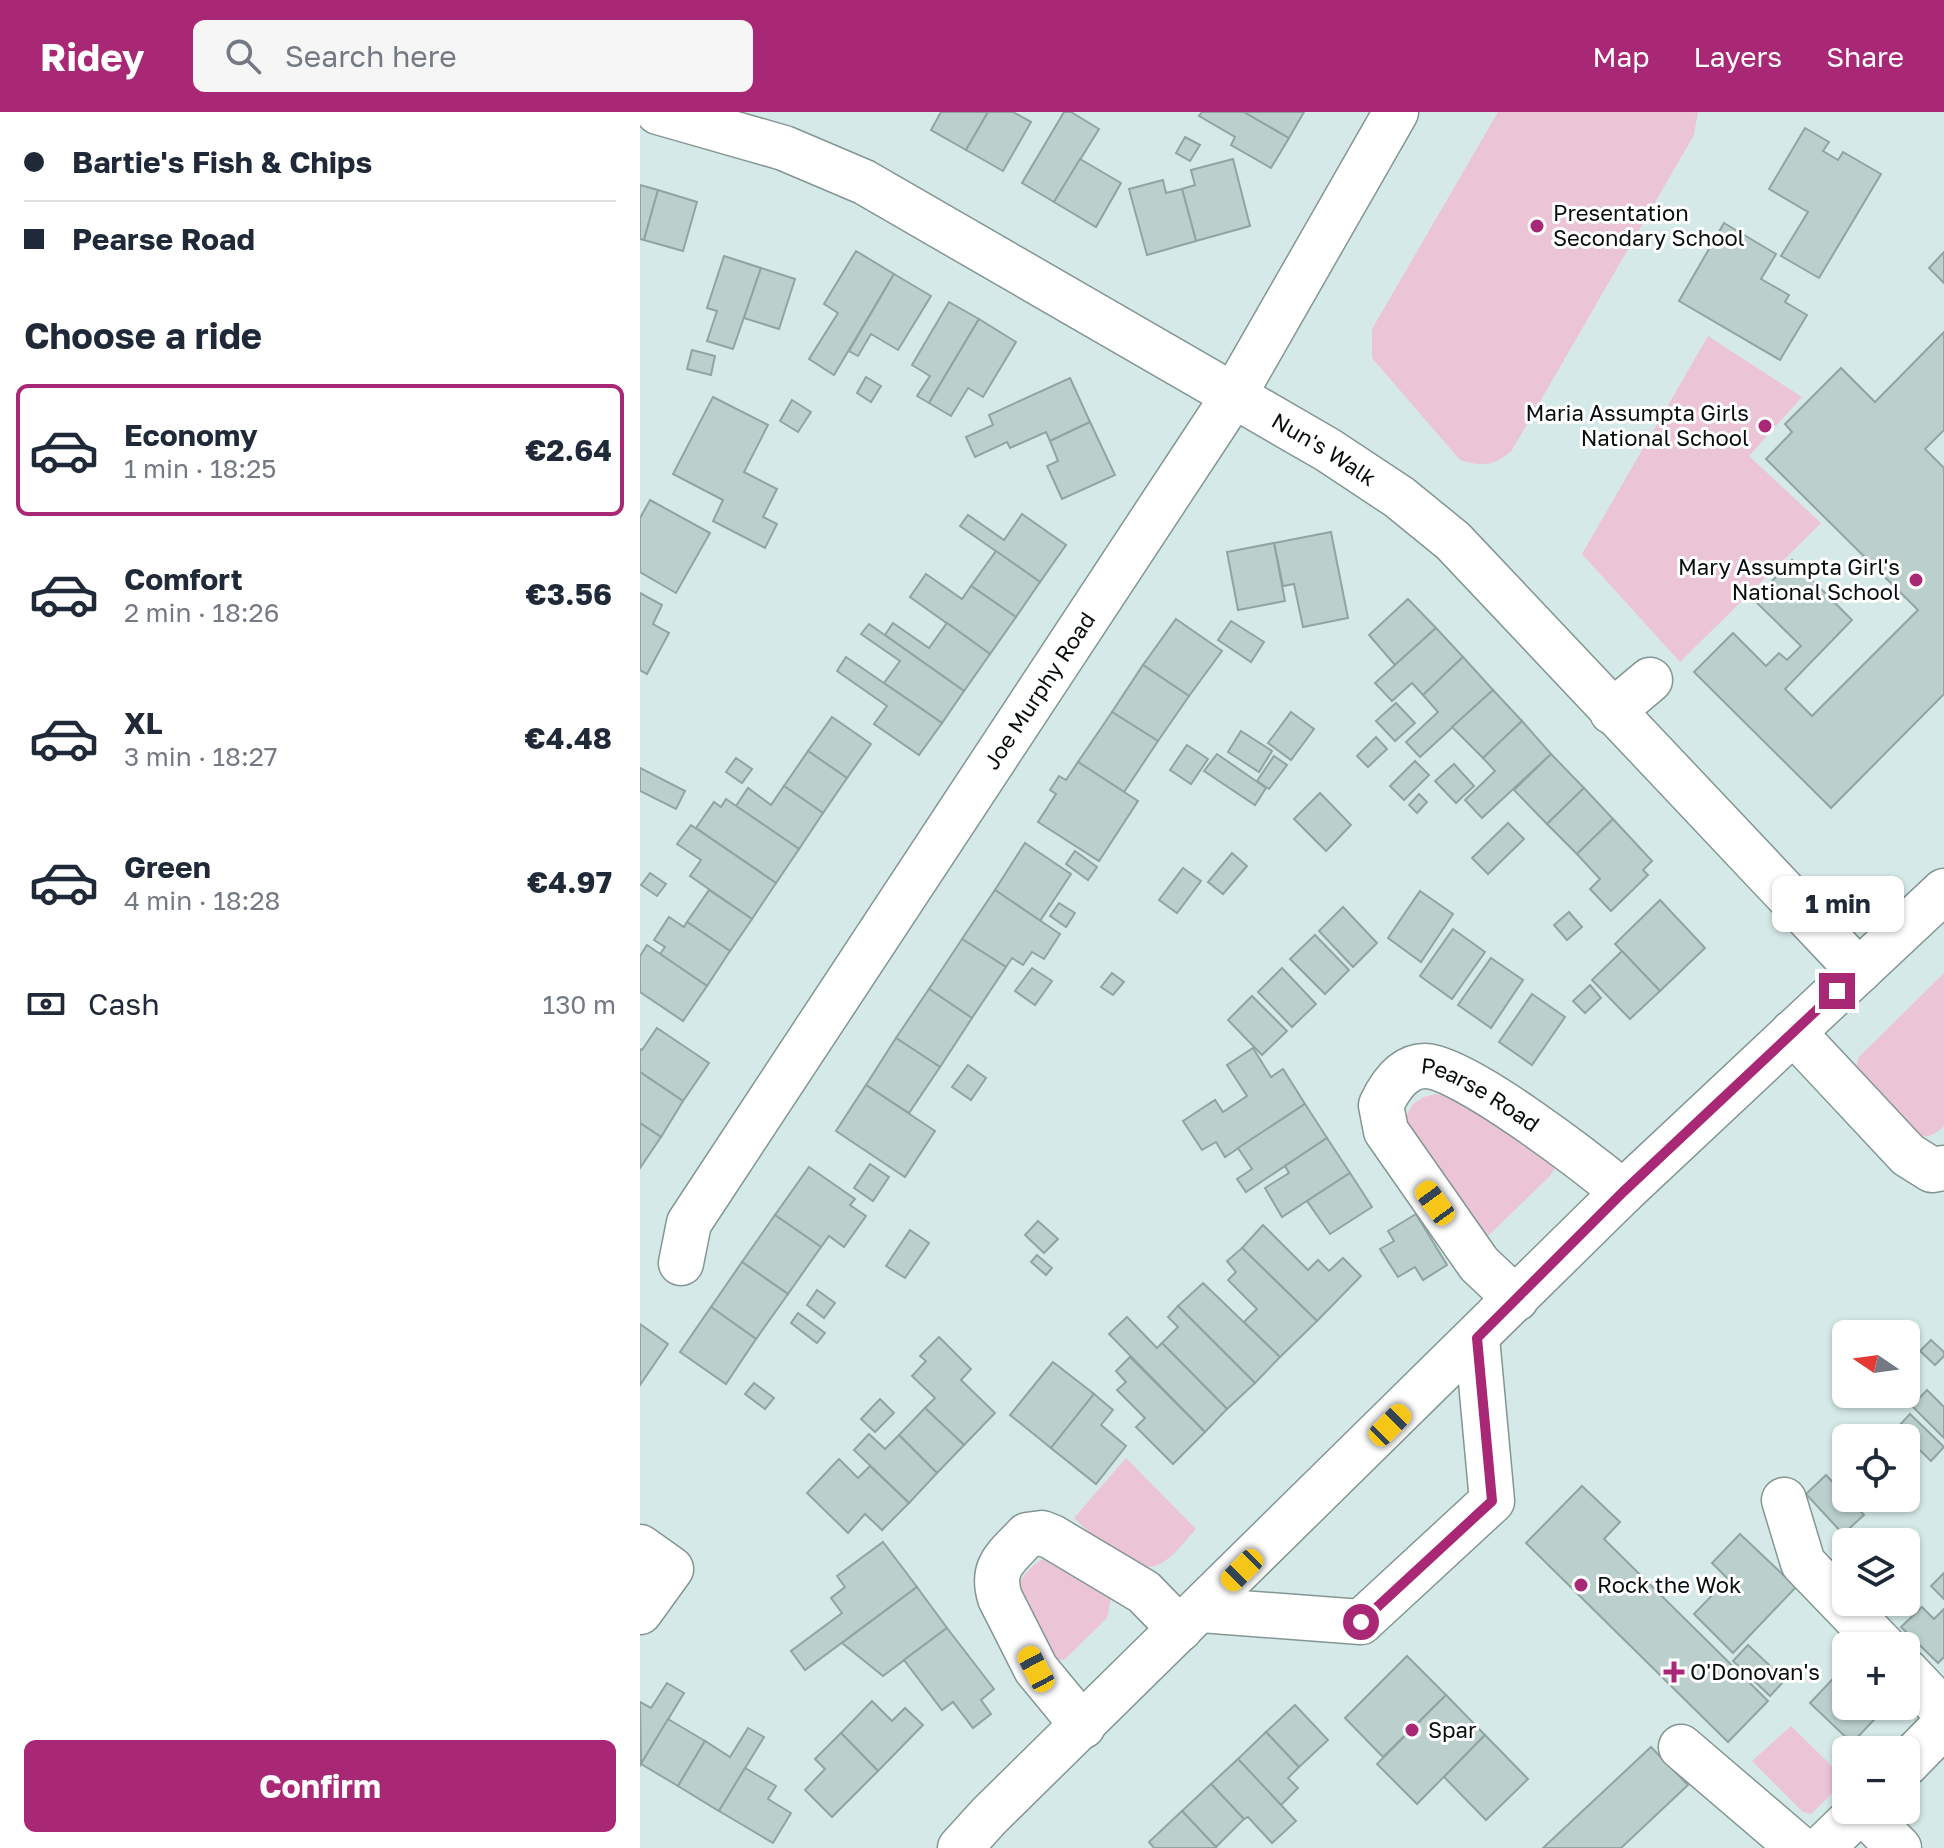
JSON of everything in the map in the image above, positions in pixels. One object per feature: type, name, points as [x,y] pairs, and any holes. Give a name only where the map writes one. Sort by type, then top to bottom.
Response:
[{"type":"street","name":"Nun's Walk","points":[[658,112],[784,148],[864,182],[1363,472],[1453,541],[1859,971]]},
{"type":"street","name":"Joe Murphy Road","points":[[681,1263],[689,1223],[1234,395],[1396,112]]},
{"type":"street","points":[[1612,712],[1650,680]]},
{"type":"street","points":[[960,1848],[1623,1192],[1859,971],[1939,905]]},
{"type":"street","points":[[1793,1032],[1908,1155],[1932,1170],[1944,1168]]},
{"type":"street","name":"Pearse Road","points":[[1516,1299],[1479,1264],[1386,1131],[1381,1105],[1395,1082],[1410,1069],[1425,1066],[1446,1071],[1576,1154],[1623,1192]]},
{"type":"street","points":[[1083,1726],[1036,1669],[996,1587],[997,1568],[1027,1535],[1042,1533],[1052,1537],[1190,1620],[1361,1622],[1492,1501],[1477,1338]]},
{"type":"street","points":[[1784,1500],[1803,1563],[1870,1632]]},
{"type":"street","points":[[640,1547],[671,1569],[640,1612]]},
{"type":"street","points":[[1920,1686],[1944,1711]]},
{"type":"street","points":[[1920,1750],[1944,1725]]},
{"type":"street","points":[[1681,1747],[1799,1848]]},
{"type":"street","points":[[1822,1848],[1847,1824]]},
{"type":"street","points":[[1875,1824],[1899,1848]]},
{"type":"shaded area","points":[[1498,112],[1698,112],[1694,135],[1512,450],[1494,462],[1475,464],[1460,460],[1372,358],[1372,329]]},
{"type":"shaded area","points":[[1708,336],[1802,397],[1749,456],[1821,523],[1680,662],[1582,554]]},
{"type":"shaded area","points":[[1944,973],[1944,1126],[1930,1135],[1914,1137],[1856,1071],[1858,1058]]},
{"type":"shaded area","points":[[1435,1094],[1466,1099],[1556,1166],[1550,1176],[1489,1235],[1482,1235],[1408,1139],[1405,1118],[1413,1104]]},
{"type":"shaded area","points":[[1126,1458],[1196,1529],[1169,1558],[1153,1567],[1128,1563],[1074,1518]]},
{"type":"shaded area","points":[[1046,1557],[1107,1591],[1111,1598],[1107,1618],[1064,1660],[1055,1659],[1015,1591],[1028,1571]]},
{"type":"shaded area","points":[[1791,1726],[1832,1766],[1832,1794],[1811,1814],[1803,1812],[1752,1761]]},
{"type":"building","points":[[941,112],[988,112],[966,150],[931,130]]},
{"type":"building","points":[[988,112],[1013,112],[1031,122],[1003,171],[966,150]]},
{"type":"building","points":[[1064,112],[1071,112],[1099,129],[1054,202],[1022,183]]},
{"type":"building","points":[[1202,112],[1244,112],[1289,138],[1271,168],[1231,145],[1235,137],[1199,116]]},
{"type":"building","points":[[1244,112],[1304,112],[1289,138]]},
{"type":"building","points":[[1805,128],[1829,142],[1823,151],[1838,160],[1843,152],[1881,174],[1819,278],[1781,256],[1808,212],[1769,189]]},
{"type":"building","points":[[1185,137],[1200,145],[1190,161],[1176,153]]},
{"type":"building","points":[[1080,159],[1121,183],[1096,227],[1054,202]]},
{"type":"building","points":[[1233,159],[1250,226],[1196,241],[1182,189],[1195,185],[1191,170]]},
{"type":"building","points":[[1163,180],[1166,193],[1182,189],[1196,241],[1147,255],[1129,189]]},
{"type":"building","points":[[640,185],[658,190],[644,240],[640,239]]},
{"type":"building","points":[[658,190],[697,202],[683,251],[644,240]]},
{"type":"building","points":[[1724,223],[1776,254],[1761,279],[1789,295],[1785,302],[1807,315],[1780,360],[1679,301]]},
{"type":"building","points":[[856,251],[894,274],[834,375],[809,359],[838,313],[824,304]]},
{"type":"building","points":[[1944,252],[1944,283],[1929,268]]},
{"type":"building","points":[[724,256],[761,268],[733,349],[707,341],[717,311],[707,308]]},
{"type":"building","points":[[761,268],[795,279],[779,329],[744,318]]},
{"type":"building","points":[[894,274],[931,296],[898,350],[871,334],[858,356],[849,351]]},
{"type":"building","points":[[949,302],[979,319],[929,403],[917,396],[930,376],[912,365]]},
{"type":"building","points":[[979,319],[1016,342],[983,397],[968,388],[951,416],[929,403]]},
{"type":"building","name":"Mary Assumpta Girl's National School","points":[[1944,332],[1944,430],[1925,449],[1944,468],[1944,694],[1831,808],[1694,672],[1733,633],[1766,666],[1779,653],[1787,660],[1801,646],[1754,600],[1792,560],[1852,620],[1785,689],[1812,716],[1918,610],[1766,459],[1792,432],[1785,424],[1841,368],[1875,402]]},
{"type":"building","points":[[692,350],[715,356],[711,375],[687,369]]},
{"type":"building","points":[[866,377],[881,386],[871,402],[857,393]]},
{"type":"building","points":[[1070,378],[1090,422],[1050,441],[1046,432],[1010,448],[1007,442],[975,457],[966,437],[993,425],[989,415]]},
{"type":"building","points":[[713,397],[768,425],[744,472],[777,489],[763,517],[777,524],[765,548],[713,521],[723,500],[673,474]]},
{"type":"building","points":[[792,400],[811,412],[798,432],[780,421]]},
{"type":"building","points":[[1090,422],[1115,475],[1062,499],[1047,466],[1058,461],[1050,441]]},
{"type":"building","points":[[650,500],[710,533],[676,593],[640,572],[640,518]]},
{"type":"building","points":[[1022,514],[1066,545],[1040,582],[960,526],[968,515],[1004,540]]},
{"type":"building","points":[[1331,532],[1348,618],[1303,627],[1294,584],[1283,586],[1274,543]]},
{"type":"building","points":[[1274,543],[1285,601],[1238,610],[1227,552]]},
{"type":"building","points":[[996,551],[1040,582],[1016,617],[971,586]]},
{"type":"building","points":[[926,574],[962,599],[971,586],[1016,617],[990,654],[910,597]]},
{"type":"building","points":[[640,593],[662,605],[653,624],[669,633],[647,674],[640,670]]},
{"type":"building","points":[[1408,599],[1436,628],[1395,665],[1369,635]]},
{"type":"building","points":[[1176,619],[1222,651],[1189,696],[1143,665]]},
{"type":"building","points":[[1231,621],[1264,642],[1251,662],[1218,640]]},
{"type":"building","points":[[893,623],[929,648],[947,623],[990,654],[964,691],[885,635]]},
{"type":"building","points":[[869,624],[964,691],[942,723],[884,683],[900,661],[861,634]]},
{"type":"building","points":[[1436,628],[1463,657],[1423,695],[1412,683],[1392,701],[1375,683]]},
{"type":"building","points":[[846,657],[942,723],[919,755],[874,724],[887,706],[837,671]]},
{"type":"building","points":[[1463,657],[1493,690],[1420,757],[1406,742],[1438,712],[1423,695]]},
{"type":"building","points":[[1143,665],[1189,696],[1158,741],[1112,712]]},
{"type":"building","points":[[1493,690],[1522,721],[1483,758],[1452,727]]},
{"type":"building","points":[[1396,703],[1415,723],[1395,741],[1376,721]]},
{"type":"building","points":[[1112,712],[1158,741],[1124,792],[1078,762]]},
{"type":"building","points":[[1291,712],[1314,729],[1291,760],[1268,743]]},
{"type":"building","points":[[832,717],[871,744],[847,778],[808,751]]},
{"type":"building","points":[[1522,721],[1551,754],[1482,818],[1465,800],[1495,771],[1483,758]]},
{"type":"building","points":[[1241,731],[1272,751],[1259,772],[1228,752]]},
{"type":"building","points":[[1376,737],[1387,749],[1368,767],[1357,756]]},
{"type":"building","points":[[1187,745],[1208,759],[1191,784],[1170,770]]},
{"type":"building","points":[[808,751],[847,778],[823,813],[784,786]]},
{"type":"building","points":[[1217,754],[1266,788],[1255,805],[1204,771]]},
{"type":"building","points":[[1551,754],[1584,788],[1547,824],[1514,790]]},
{"type":"building","points":[[1274,756],[1287,765],[1269,789],[1257,781]]},
{"type":"building","points":[[736,758],[752,769],[742,783],[726,772]]},
{"type":"building","points":[[1415,761],[1429,775],[1404,800],[1390,786]]},
{"type":"building","points":[[1078,762],[1138,801],[1099,861],[1038,822],[1056,794],[1050,790],[1059,776],[1066,780]]},
{"type":"building","points":[[1454,764],[1474,786],[1456,803],[1435,781]]},
{"type":"building","points":[[640,768],[685,791],[676,809],[640,791]]},
{"type":"building","points":[[784,786],[823,813],[799,849],[736,806],[748,788],[771,805]]},
{"type":"building","points":[[1584,788],[1613,819],[1577,854],[1547,824]]},
{"type":"building","points":[[1320,793],[1351,825],[1326,851],[1294,819]]},
{"type":"building","points":[[1419,794],[1427,802],[1417,813],[1409,805]]},
{"type":"building","points":[[726,799],[799,849],[776,883],[696,828],[714,802],[721,807]]},
{"type":"building","points":[[1613,819],[1652,861],[1643,870],[1648,875],[1611,911],[1590,889],[1600,879],[1577,854]]},
{"type":"building","points":[[1508,823],[1524,839],[1488,874],[1472,858]]},
{"type":"building","points":[[691,825],[776,883],[752,919],[690,876],[701,860],[677,844]]},
{"type":"building","points":[[1025,843],[1071,874],[1040,921],[995,890]]},
{"type":"building","points":[[1075,851],[1097,867],[1088,880],[1066,864]]},
{"type":"building","points":[[1232,853],[1247,866],[1223,894],[1208,882]]},
{"type":"building","points":[[1183,868],[1201,881],[1177,913],[1159,900]]},
{"type":"building","points":[[650,873],[666,884],[657,896],[641,885]]},
{"type":"building","points":[[709,890],[752,919],[730,951],[687,922]]},
{"type":"building","points":[[995,890],[1060,934],[1044,959],[1032,952],[1023,965],[1012,958],[1006,967],[962,939]]},
{"type":"building","points":[[1420,891],[1453,914],[1421,962],[1388,938]]},
{"type":"building","points":[[1660,900],[1705,948],[1660,991],[1615,944]]},
{"type":"building","points":[[1059,903],[1075,913],[1066,927],[1050,916]]},
{"type":"building","points":[[1343,907],[1377,943],[1353,967],[1319,931]]},
{"type":"building","points":[[1569,912],[1582,927],[1567,940],[1554,925]]},
{"type":"building","points":[[669,917],[684,927],[687,922],[730,951],[707,986],[660,954],[665,947],[654,940]]},
{"type":"building","points":[[1453,929],[1485,952],[1452,999],[1420,976]]},
{"type":"building","points":[[1315,935],[1349,970],[1325,994],[1290,959]]},
{"type":"building","points":[[962,939],[1006,967],[972,1018],[929,989]]},
{"type":"building","points":[[647,945],[707,986],[683,1021],[640,992],[640,956]]},
{"type":"building","points":[[1622,951],[1660,991],[1630,1019],[1592,980]]},
{"type":"building","points":[[1491,958],[1523,980],[1491,1028],[1458,1005]]},
{"type":"building","points":[[1032,968],[1052,981],[1035,1005],[1015,991]]},
{"type":"building","points":[[1282,968],[1316,1004],[1292,1027],[1258,992]]},
{"type":"building","points":[[1112,973],[1124,982],[1113,995],[1101,987]]},
{"type":"building","points":[[1590,985],[1601,998],[1585,1013],[1573,1001]]},
{"type":"building","points":[[929,989],[972,1018],[940,1067],[896,1038]]},
{"type":"building","points":[[1532,994],[1565,1017],[1532,1065],[1499,1042]]},
{"type":"building","points":[[1252,996],[1287,1031],[1262,1055],[1228,1020]]},
{"type":"building","points":[[657,1028],[709,1063],[683,1101],[640,1072],[640,1049]]},
{"type":"building","points":[[896,1038],[940,1067],[909,1113],[866,1085]]},
{"type":"building","points":[[1253,1048],[1271,1077],[1283,1069],[1305,1104],[1225,1157],[1216,1142],[1202,1150],[1183,1121],[1215,1100],[1223,1112],[1247,1096],[1227,1065]]},
{"type":"building","points":[[968,1065],[986,1078],[971,1100],[952,1087]]},
{"type":"building","points":[[640,1072],[683,1101],[661,1137],[640,1123]]},
{"type":"building","points":[[866,1085],[935,1131],[905,1177],[836,1131]]},
{"type":"building","points":[[1305,1104],[1327,1138],[1246,1192],[1237,1179],[1252,1169],[1238,1148]]},
{"type":"building","points":[[640,1123],[661,1137],[640,1168]]},
{"type":"building","points":[[1327,1138],[1350,1173],[1282,1217],[1265,1188],[1289,1173],[1285,1166]]},
{"type":"building","points":[[870,1164],[889,1177],[873,1201],[854,1188]]},
{"type":"building","points":[[809,1167],[855,1199],[850,1205],[866,1216],[844,1247],[829,1236],[821,1247],[775,1215]]},
{"type":"building","points":[[1350,1173],[1372,1207],[1330,1234],[1307,1201]]},
{"type":"building","points":[[1416,1214],[1447,1265],[1423,1280],[1415,1267],[1398,1277],[1380,1249],[1394,1241],[1388,1231]]},
{"type":"building","points":[[775,1215],[821,1247],[788,1294],[742,1262]]},
{"type":"building","points":[[1038,1221],[1058,1239],[1044,1253],[1025,1235]]},
{"type":"building","points":[[1263,1225],[1308,1270],[1318,1260],[1329,1271],[1343,1258],[1361,1276],[1317,1321],[1242,1248]]},
{"type":"building","points":[[910,1230],[929,1243],[905,1278],[886,1266]]},
{"type":"building","points":[[1242,1248],[1317,1321],[1280,1357],[1244,1322],[1257,1309],[1228,1280],[1236,1272],[1227,1261]]},
{"type":"building","points":[[1037,1255],[1052,1268],[1046,1275],[1031,1262]]},
{"type":"building","points":[[742,1262],[788,1294],[756,1339],[711,1307]]},
{"type":"building","points":[[1203,1283],[1280,1357],[1255,1383],[1178,1306]]},
{"type":"building","points":[[817,1290],[835,1303],[824,1318],[807,1305]]},
{"type":"building","points":[[1178,1306],[1255,1383],[1227,1409],[1162,1343],[1178,1327],[1168,1317]]},
{"type":"building","points":[[711,1307],[756,1339],[726,1384],[680,1352]]},
{"type":"building","points":[[798,1313],[825,1333],[817,1343],[791,1323]]},
{"type":"building","points":[[1127,1317],[1157,1348],[1162,1343],[1227,1409],[1205,1432],[1109,1334]]},
{"type":"building","points":[[640,1324],[668,1344],[640,1385]]},
{"type":"building","points":[[939,1337],[971,1369],[961,1380],[995,1413],[964,1445],[925,1408],[935,1398],[912,1376],[926,1361],[920,1356]]},
{"type":"building","points":[[1931,1340],[1944,1352],[1944,1356],[1935,1365],[1920,1351]]},
{"type":"building","points":[[1130,1357],[1205,1432],[1173,1464],[1136,1427],[1145,1418],[1117,1390],[1126,1382],[1116,1371]]},
{"type":"building","points":[[1053,1362],[1094,1394],[1051,1448],[1010,1415]]},
{"type":"building","points":[[754,1383],[774,1398],[765,1409],[745,1394]]},
{"type":"building","points":[[1927,1390],[1944,1407],[1944,1438],[1914,1408],[1920,1408],[1920,1397]]},
{"type":"building","points":[[1094,1394],[1113,1410],[1101,1425],[1126,1446],[1096,1484],[1051,1448]]},
{"type":"building","points":[[880,1399],[894,1413],[875,1432],[861,1419]]},
{"type":"building","points":[[925,1408],[964,1445],[937,1473],[899,1435]]},
{"type":"building","points":[[1910,1414],[1944,1447],[1931,1461],[1920,1450],[1920,1424],[1901,1424]]},
{"type":"building","points":[[869,1434],[885,1449],[899,1435],[937,1473],[909,1503],[854,1450]]},
{"type":"building","points":[[839,1459],[858,1478],[870,1466],[909,1503],[882,1530],[865,1514],[848,1533],[807,1493]]},
{"type":"building","points":[[1826,1475],[1832,1481],[1832,1512],[1861,1512],[1864,1515],[1850,1528],[1837,1528],[1806,1494]]},
{"type":"building","points":[[1582,1486],[1620,1522],[1604,1539],[1768,1701],[1728,1742],[1526,1543]]},
{"type":"building","points":[[1740,1534],[1796,1587],[1733,1653],[1694,1614],[1728,1579],[1712,1563]]},
{"type":"building","points":[[883,1542],[917,1587],[805,1670],[791,1651],[842,1613],[831,1598],[845,1587],[837,1576]]},
{"type":"building","points":[[1944,1573],[1944,1599],[1931,1586]]},
{"type":"building","points":[[917,1587],[947,1628],[883,1676],[842,1643]]},
{"type":"building","points":[[1922,1607],[1934,1619],[1944,1609],[1944,1657],[1938,1663],[1920,1645],[1920,1632],[1906,1632],[1901,1627],[1913,1616],[1920,1616]]},
{"type":"building","points":[[947,1628],[994,1689],[981,1700],[991,1714],[973,1728],[953,1702],[942,1710],[904,1660]]},
{"type":"building","points":[[1748,1645],[1785,1680],[1770,1696],[1733,1661]]},
{"type":"building","points":[[1407,1656],[1446,1695],[1383,1757],[1345,1718]]},
{"type":"building","points":[[1832,1680],[1832,1720],[1874,1720],[1859,1736],[1845,1736],[1810,1703]]},
{"type":"building","points":[[667,1683],[684,1693],[641,1764],[640,1702],[651,1708]]},
{"type":"building","points":[[1446,1695],[1485,1735],[1417,1804],[1377,1764]]},
{"type":"building","points":[[872,1701],[892,1721],[905,1708],[923,1725],[878,1771],[841,1733]]},
{"type":"building","points":[[1295,1705],[1328,1740],[1299,1767],[1266,1732]]},
{"type":"building","points":[[668,1719],[705,1741],[678,1786],[641,1764]]},
{"type":"building","points":[[748,1728],[764,1737],[719,1811],[678,1786],[705,1741],[730,1757]]},
{"type":"building","points":[[1266,1732],[1299,1767],[1288,1778],[1298,1788],[1281,1805],[1238,1759]]},
{"type":"building","points":[[841,1733],[878,1771],[832,1817],[805,1790],[825,1769],[815,1759]]},
{"type":"building","points":[[1485,1735],[1528,1779],[1486,1820],[1444,1777]]},
{"type":"building","points":[[1651,1747],[1688,1785],[1621,1848],[1543,1848]]},
{"type":"building","points":[[1238,1759],[1296,1821],[1272,1843],[1211,1784]]},
{"type":"building","points":[[745,1768],[776,1786],[768,1799],[791,1813],[773,1843],[719,1811]]},
{"type":"building","points":[[1211,1784],[1244,1819],[1216,1847],[1182,1811]]},
{"type":"building","points":[[1182,1811],[1216,1847],[1154,1848],[1149,1842]]},
{"type":"place","name":"Presentation Secondary School","points":[[1537,226]]},
{"type":"place","name":"Maria Assumpta Girls National School","points":[[1765,426]]},
{"type":"place","name":"Mary Assumpta Girl's National School","points":[[1916,580]]},
{"type":"place","name":"Rock the Wok","points":[[1581,1585]]},
{"type":"place","name":"O'Donovan's","points":[[1674,1672]]},
{"type":"place","name":"Spar","points":[[1412,1730]]},
{"type":"route","points":[[1361,1622],[1492,1501],[1477,1338],[1623,1192],[1837,991]]}]
